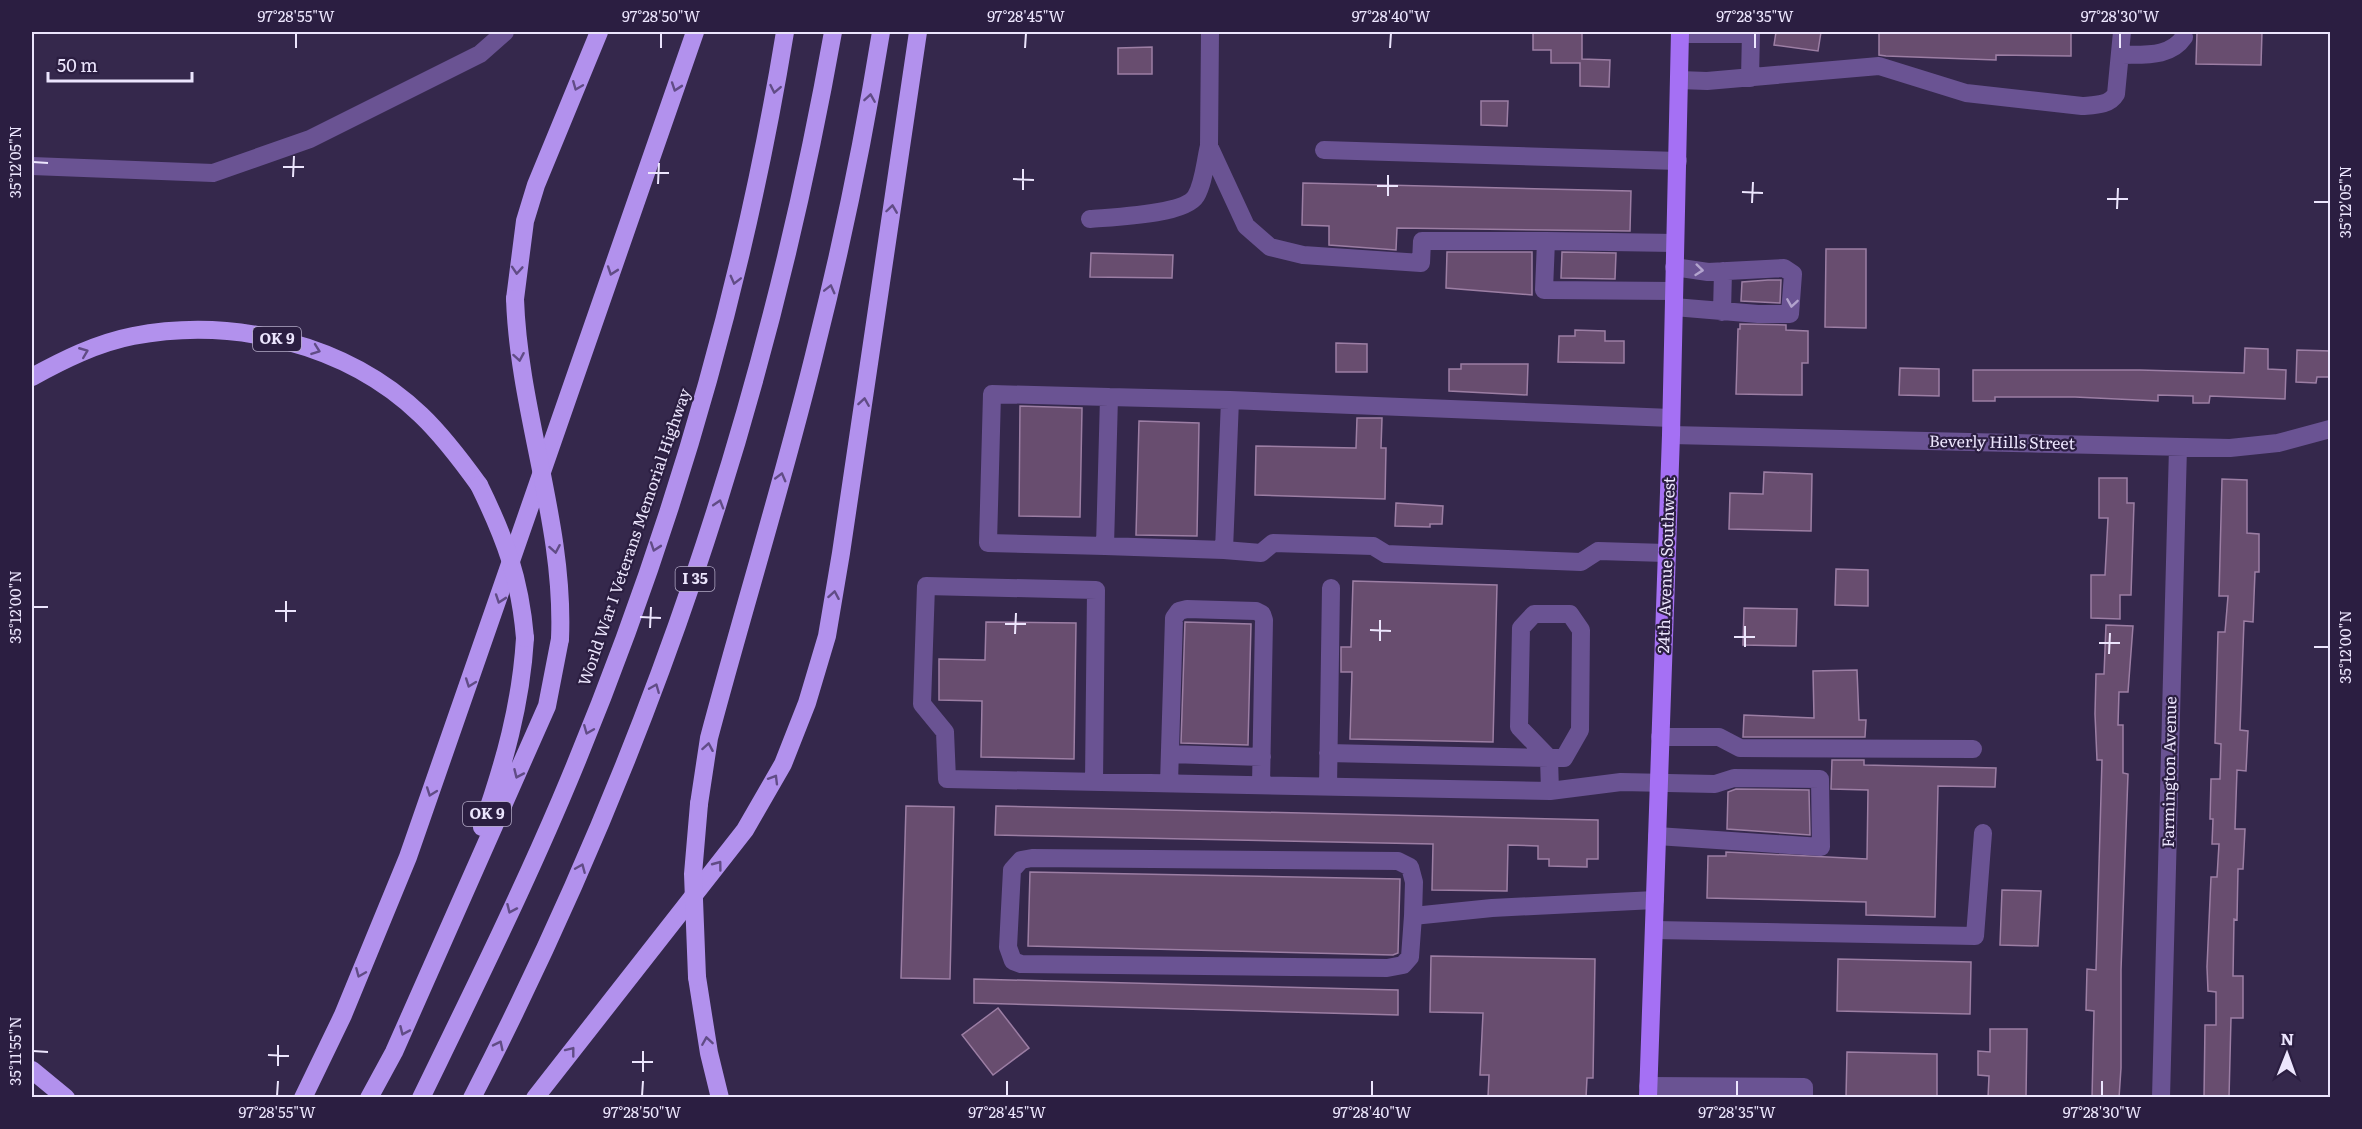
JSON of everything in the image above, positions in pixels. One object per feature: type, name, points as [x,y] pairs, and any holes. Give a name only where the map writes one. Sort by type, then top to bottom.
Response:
[{"type":"highway","points":[[436,958],[547,706],[560,639],[559,572],[516,343],[515,299],[521,241],[536,185],[599,32]]},
{"type":"highway","points":[[303,1098],[343,1015],[408,857],[695,32]]},
{"type":"highway","name":"World War I Veterans Memorial Highway","points":[[421,1098],[561,798],[624,639],[689,444],[731,296],[754,200],[785,32]]},
{"type":"highway","name":"I 35","points":[[472,1098],[565,906],[663,670],[703,555],[749,406],[782,283],[814,139],[833,32]]},
{"type":"highway","points":[[720,1098],[709,1053],[697,976],[693,874],[699,804],[709,738],[817,346],[863,146],[881,32]]},
{"type":"highway","points":[[535,1098],[745,830],[783,764],[807,703],[827,636],[839,565],[918,32]]},
{"type":"highway","name":"OK 9","points":[[32,377],[72,357],[132,336],[219,330],[292,342],[326,354],[390,390],[420,414],[441,436],[479,485],[498,524],[516,571],[525,638],[519,702],[506,760],[436,958],[394,1052],[369,1098]]},
{"type":"highway","points":[[32,1070],[66,1098]]},
{"type":"main road","name":"24th Avenue Southwest","points":[[1648,1092],[1671,427],[1680,33]]},
{"type":"street","points":[[32,166],[213,173],[309,139],[480,54],[505,32]]},
{"type":"street","points":[[1090,219],[1170,210],[1187,204],[1195,198],[1200,188],[1209,146],[1210,32]]},
{"type":"street","points":[[1679,80],[1750,78],[1879,66],[1966,93],[2082,106],[2101,105],[2113,99],[2122,32]]},
{"type":"street","points":[[1680,33],[1751,33],[1750,78]]},
{"type":"street","points":[[2120,55],[2165,53],[2177,47],[2184,37]]},
{"type":"street","points":[[1209,146],[1246,226],[1270,247],[1303,255],[1421,263],[1422,241],[1675,243]]},
{"type":"street","points":[[1324,150],[1677,161]]},
{"type":"street","points":[[1546,241],[1544,290],[1674,299],[1722,312],[1790,314],[1794,291],[1793,274],[1784,268],[1723,271],[1674,267]]},
{"type":"street","points":[[1722,312],[1723,271]]},
{"type":"street","name":"Beverly Hills Street","points":[[1105,546],[988,543],[992,394],[1230,400],[1671,427],[2178,447],[2252,447],[2278,443],[2331,429]]},
{"type":"street","points":[[1109,397],[1105,546],[1261,553],[1273,543],[1373,546],[1386,554],[1581,562],[1598,551],[1666,553]]},
{"type":"street","points":[[1224,550],[1230,400]]},
{"type":"street","name":"Farmington Avenue","points":[[2161,1098],[2178,447]]},
{"type":"street","points":[[1094,782],[1096,590],[926,586],[922,704],[945,732],[947,779],[1328,787],[1550,791],[1621,782],[1715,784],[1734,778],[1820,778],[1821,847],[1657,836]]},
{"type":"street","points":[[1328,787],[1331,588]]},
{"type":"street","points":[[1169,783],[1174,618],[1179,611],[1187,609],[1256,611],[1262,614],[1264,620],[1261,785]]},
{"type":"street","points":[[1328,753],[1549,758],[1564,758],[1580,729],[1581,630],[1570,614],[1534,614],[1521,628],[1519,727],[1549,758],[1550,791]]},
{"type":"street","points":[[1660,737],[1719,737],[1740,748],[1973,749]]},
{"type":"street","points":[[1170,754],[1262,757]]},
{"type":"street","points":[[1654,930],[1975,936],[1983,832]]},
{"type":"street","points":[[1032,858],[1398,861],[1410,867],[1414,882],[1413,916],[1410,957],[1403,964],[1387,968],[1021,964],[1013,961],[1008,947],[1012,870],[1021,860],[1032,858]]},
{"type":"street","points":[[1413,916],[1492,908],[1655,900]]},
{"type":"street","points":[[1648,1092],[1804,1087],[1804,1098]]},
{"type":"building","points":[[1533,32],[1582,32],[1582,59],[1610,60],[1609,87],[1580,86],[1580,63],[1551,63],[1551,50],[1533,50]]},
{"type":"building","points":[[1776,32],[1821,32],[1818,51],[1774,45]]},
{"type":"building","points":[[1879,32],[2071,32],[2071,56],[1996,55],[1996,60],[1886,56],[1879,55]]},
{"type":"building","points":[[2197,32],[2262,32],[2261,65],[2196,64]]},
{"type":"building","points":[[1152,47],[1152,74],[1118,74],[1118,48]]},
{"type":"building","points":[[1481,101],[1508,101],[1507,126],[1481,125]]},
{"type":"building","points":[[1303,183],[1631,191],[1630,231],[1397,228],[1396,250],[1329,245],[1329,226],[1302,225]]},
{"type":"building","points":[[1826,249],[1866,249],[1866,328],[1825,327]]},
{"type":"building","points":[[1447,252],[1532,252],[1532,295],[1446,288]]},
{"type":"building","points":[[1562,252],[1616,253],[1615,279],[1561,278]]},
{"type":"building","points":[[1091,253],[1173,255],[1172,278],[1090,277]]},
{"type":"building","points":[[1781,280],[1780,303],[1741,301],[1742,282]]},
{"type":"building","points":[[1740,324],[1786,325],[1786,330],[1808,331],[1808,363],[1802,363],[1802,395],[1736,394]]},
{"type":"building","points":[[1575,330],[1605,331],[1605,341],[1624,341],[1624,363],[1558,362],[1559,336],[1575,336]]},
{"type":"building","points":[[1336,343],[1367,344],[1367,372],[1336,372]]},
{"type":"building","points":[[2245,348],[2268,349],[2268,369],[2286,370],[2285,399],[2210,396],[2209,403],[2193,403],[2193,396],[2158,395],[2158,401],[2075,397],[1995,397],[1995,401],[1973,401],[1973,370],[2140,370],[2244,373]]},
{"type":"building","points":[[2297,350],[2331,351],[2331,377],[2317,377],[2316,383],[2296,382]]},
{"type":"building","points":[[1461,364],[1528,364],[1527,395],[1449,391],[1449,369],[1461,369]]},
{"type":"building","points":[[1900,368],[1939,369],[1939,396],[1899,395]]},
{"type":"building","points":[[1020,406],[1082,408],[1080,517],[1019,516]]},
{"type":"building","points":[[1357,418],[1382,418],[1381,448],[1386,448],[1385,499],[1255,495],[1256,446],[1356,448]]},
{"type":"building","points":[[1139,421],[1199,423],[1197,536],[1136,535]]},
{"type":"building","points":[[1764,472],[1812,474],[1811,531],[1729,529],[1730,493],[1763,494]]},
{"type":"building","points":[[2099,478],[2127,478],[2127,503],[2134,503],[2131,595],[2120,595],[2120,619],[2091,618],[2091,575],[2105,575],[2108,518],[2099,518]]},
{"type":"building","points":[[2222,479],[2247,480],[2247,533],[2259,534],[2259,572],[2255,572],[2253,622],[2244,621],[2240,730],[2248,731],[2246,771],[2237,770],[2235,829],[2245,829],[2243,869],[2238,869],[2233,976],[2243,976],[2243,1018],[2231,1018],[2229,1098],[2204,1098],[2205,1025],[2216,1025],[2216,992],[2208,991],[2207,967],[2211,877],[2217,877],[2219,844],[2212,844],[2213,819],[2210,819],[2211,779],[2220,779],[2221,744],[2215,743],[2218,632],[2225,632],[2228,596],[2219,596]]},
{"type":"building","points":[[1396,503],[1443,506],[1442,524],[1430,524],[1430,527],[1395,526]]},
{"type":"building","points":[[1836,569],[1868,570],[1868,606],[1835,605]]},
{"type":"building","points":[[1353,581],[1497,585],[1493,742],[1350,739],[1352,672],[1341,672],[1341,647],[1351,647]]},
{"type":"building","points":[[1744,608],[1797,609],[1796,646],[1743,645]]},
{"type":"building","points":[[986,622],[1076,623],[1074,759],[981,757],[982,701],[939,700],[939,659],[985,660]]},
{"type":"building","points":[[1185,622],[1251,624],[1248,745],[1181,743]]},
{"type":"building","points":[[2106,625],[2133,626],[2128,692],[2119,692],[2118,725],[2123,725],[2123,773],[2128,774],[2121,970],[2121,1068],[2119,1098],[2092,1098],[2094,1011],[2086,1010],[2087,969],[2096,970],[2102,760],[2097,760],[2096,674],[2104,674]]},
{"type":"building","points":[[1857,670],[1859,720],[1866,720],[1865,737],[1743,737],[1744,715],[1814,718],[1813,671]]},
{"type":"building","points":[[1832,760],[1864,760],[1864,765],[1996,768],[1995,787],[1938,786],[1935,917],[1866,915],[1866,902],[1707,898],[1708,856],[1726,856],[1726,852],[1867,859],[1868,790],[1831,789]]},
{"type":"building","points":[[1736,789],[1809,790],[1810,835],[1727,829],[1728,792]]},
{"type":"building","points":[[906,806],[954,807],[950,979],[901,978]]},
{"type":"building","points":[[996,806],[1598,820],[1598,859],[1587,859],[1587,867],[1549,866],[1549,859],[1538,859],[1538,846],[1508,845],[1507,891],[1432,890],[1433,844],[995,835]]},
{"type":"building","points":[[1030,872],[1400,879],[1398,953],[1393,955],[1028,946]]},
{"type":"building","points":[[2002,890],[2041,891],[2038,946],[2000,945]]},
{"type":"building","points":[[1431,956],[1595,959],[1593,1078],[1587,1078],[1586,1098],[1488,1097],[1489,1075],[1480,1075],[1483,1013],[1430,1012]]},
{"type":"building","points":[[1838,959],[1971,962],[1970,1014],[1837,1011]]},
{"type":"building","points":[[974,979],[1398,990],[1398,1015],[974,1003]]},
{"type":"building","points":[[998,1008],[1029,1048],[993,1075],[962,1035]]},
{"type":"building","points":[[1990,1029],[2027,1029],[2026,1098],[1988,1098],[1989,1076],[1978,1075],[1978,1051],[1990,1052]]},
{"type":"building","points":[[1847,1052],[1937,1054],[1937,1098],[1846,1098]]}]
